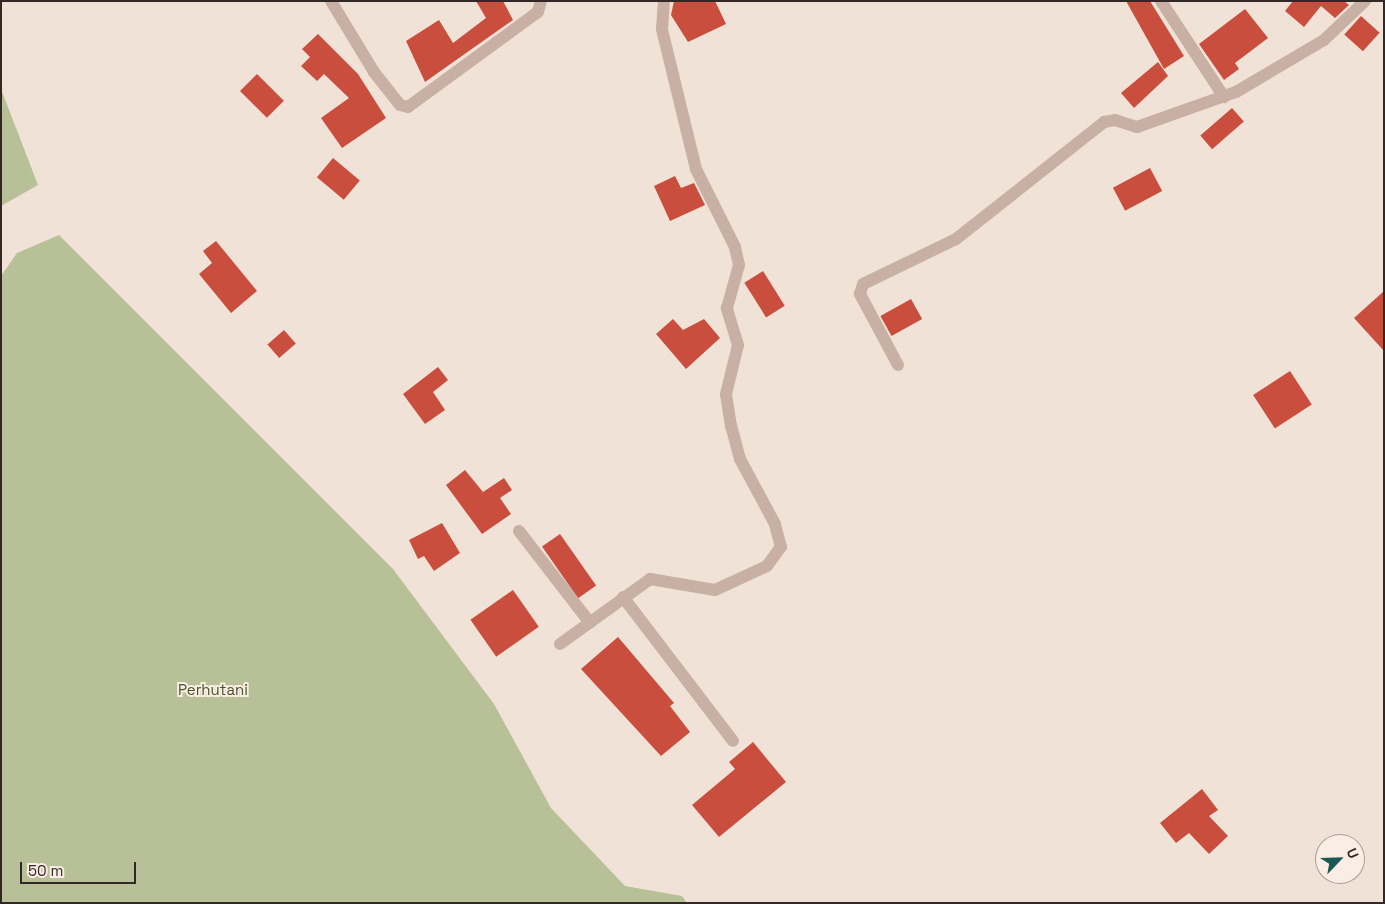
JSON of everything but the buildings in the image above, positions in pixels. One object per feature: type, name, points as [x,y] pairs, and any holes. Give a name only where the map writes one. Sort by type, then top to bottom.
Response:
[{"type":"street","points":[[331,1],[374,72],[400,105],[408,107],[538,12],[541,1]]},
{"type":"street","points":[[560,644],[650,580],[715,590],[767,566],[781,546],[774,524],[740,459],[731,426],[726,394],[738,345],[728,308],[739,265],[735,247],[696,169],[662,29],[664,1]]},
{"type":"street","points":[[1161,1],[1224,97]]},
{"type":"street","points":[[898,365],[864,302],[860,286],[956,239],[1104,122],[1115,120],[1137,127],[1224,97],[1251,85],[1324,40],[1365,1]]},
{"type":"street","points":[[519,531],[590,624]]},
{"type":"street","points":[[624,597],[733,741]]},
{"type":"green space","points":[[1,89],[38,185],[1,206]]},
{"type":"green space","name":"Perhutani","points":[[59,235],[393,569],[494,704],[551,808],[625,886],[682,896],[687,903],[1,903],[1,276],[17,253]]}]
